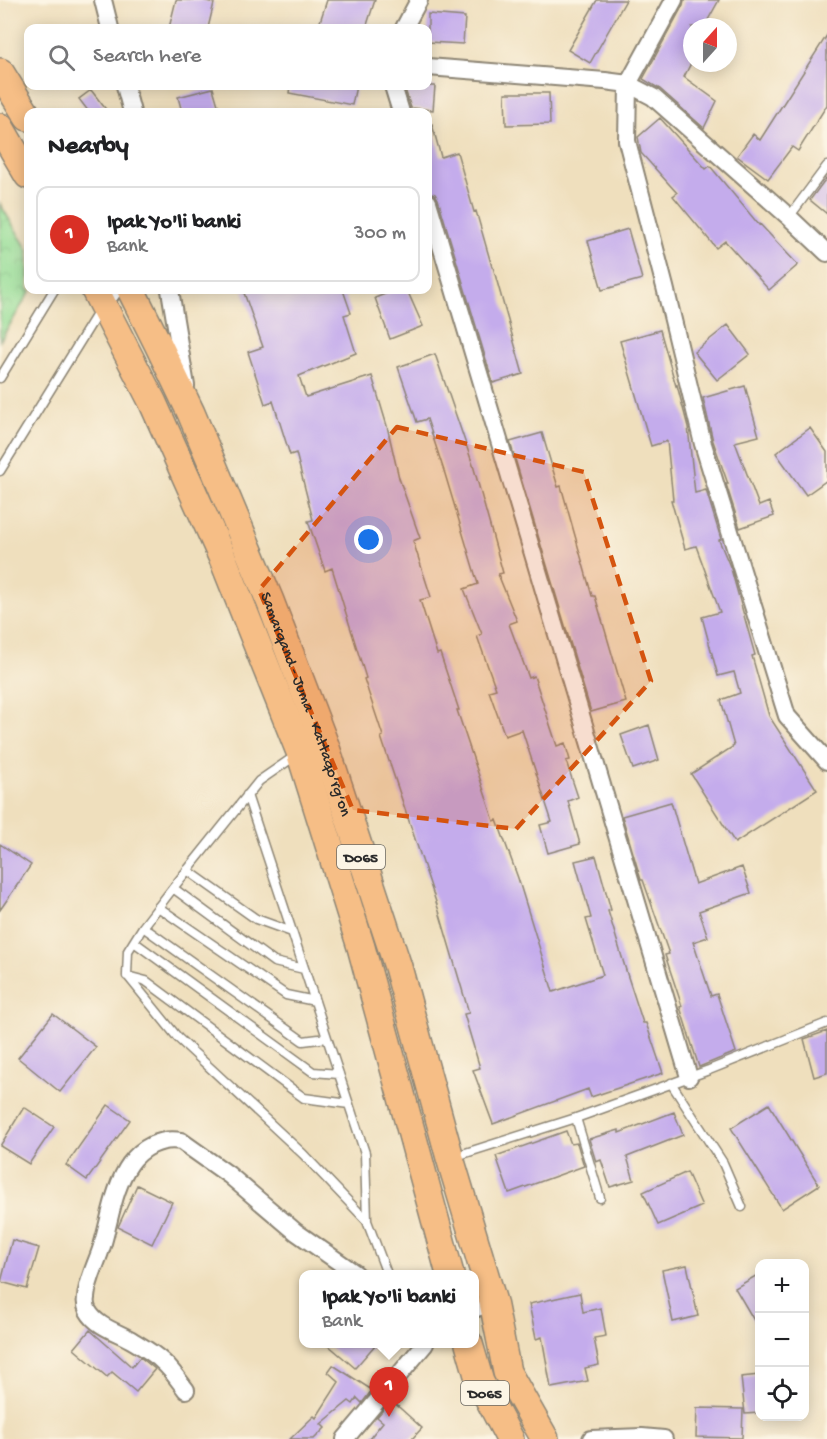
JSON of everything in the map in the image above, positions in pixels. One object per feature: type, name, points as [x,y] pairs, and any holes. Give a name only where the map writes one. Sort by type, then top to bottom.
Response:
[{"type":"main road","points":[[0,72],[24,111]]},
{"type":"main road","points":[[0,127],[24,168]]},
{"type":"main road","name":"Samarqand - Juma - Kattaqo‘rg‘on","points":[[133,294],[191,413],[270,601],[325,745],[398,967],[450,1158],[475,1270]]},
{"type":"main road","name":"Samarqand - Juma - Kattaqo‘rg‘on","points":[[104,295],[223,559],[300,752],[362,947],[449,1270]]},
{"type":"main road","name":"Samarqand - Juma - Kattaqo‘rg‘on","points":[[479,1287],[507,1372],[545,1439]]},
{"type":"main road","name":"D065","points":[[470,1348],[480,1382],[510,1439]]},
{"type":"street","points":[[406,24],[419,0]]},
{"type":"street","points":[[674,0],[628,84],[627,141],[703,444],[787,716],[827,761]]},
{"type":"street","points":[[104,1],[110,24]]},
{"type":"street","points":[[432,67],[628,84],[653,97],[827,253]]},
{"type":"street","points":[[126,90],[131,108]]},
{"type":"street","points":[[394,90],[400,108]]},
{"type":"street","points":[[432,215],[689,1077]]},
{"type":"street","points":[[171,294],[191,413]]},
{"type":"street","points":[[186,1390],[164,1362],[133,1341],[103,1325],[86,1309],[87,1288],[102,1246],[119,1185],[130,1164],[151,1146],[161,1140],[181,1141],[229,1175],[296,1232],[350,1270]]},
{"type":"street","points":[[345,1439],[422,1348]]},
{"type":"street","points":[[591,1439],[642,1437],[664,1439]]},
{"type":"lane","points":[[789,217],[827,166]]},
{"type":"lane","points":[[0,378],[52,294]]},
{"type":"lane","points":[[0,471],[104,295]]},
{"type":"lane","points":[[300,752],[259,781],[158,907],[128,951],[127,975],[178,1038],[303,1154],[367,1221]]},
{"type":"lane","points":[[247,795],[365,1153],[367,1221],[385,1270]]},
{"type":"lane","points":[[187,870],[256,919],[292,932]]},
{"type":"lane","points":[[173,888],[274,962],[304,969]]},
{"type":"lane","points":[[158,907],[286,995],[315,1001]]},
{"type":"lane","points":[[143,927],[303,1041],[327,1038]]},
{"type":"lane","points":[[134,942],[313,1072],[339,1074]]},
{"type":"lane","points":[[127,975],[146,981],[304,1098],[349,1104]]},
{"type":"lane","points":[[450,1158],[576,1118],[827,1023]]},
{"type":"lane","points":[[671,1083],[723,1163],[742,1207]]},
{"type":"lane","points":[[576,1118],[600,1198]]},
{"type":"highlighted area","points":[[397,427],[584,472],[651,681],[516,829],[353,810],[259,590]]},
{"type":"green space","points":[[0,204],[24,243],[24,294],[29,294],[0,341]]},
{"type":"building","points":[[176,0],[203,0],[214,3],[209,24],[170,24]]},
{"type":"building","points":[[327,0],[375,0],[367,24],[319,24]]},
{"type":"building","points":[[597,0],[626,0],[590,63],[568,50]]},
{"type":"building","points":[[684,0],[719,0],[709,18],[683,18],[683,72],[686,72],[684,77],[717,101],[704,128],[660,89],[643,79]]},
{"type":"building","points":[[428,14],[465,17],[463,44],[432,42],[432,24],[428,24]]},
{"type":"building","points":[[827,35],[827,105],[798,151],[792,147],[768,179],[737,156],[753,134],[760,140]]},
{"type":"building","points":[[432,86],[435,86],[433,110],[432,108],[411,108],[405,90],[432,90]]},
{"type":"building","points":[[91,90],[105,108],[86,108],[79,99]]},
{"type":"building","points":[[214,90],[219,108],[181,108],[178,97]]},
{"type":"building","points":[[289,90],[355,90],[352,105],[289,93]]},
{"type":"building","points":[[505,93],[549,93],[550,124],[506,125]]},
{"type":"building","points":[[660,118],[706,169],[710,166],[759,225],[798,265],[769,290],[725,241],[716,248],[673,196],[677,193],[641,153],[638,137]]},
{"type":"building","points":[[432,124],[441,157],[457,152],[523,374],[493,383],[435,194],[432,193]]},
{"type":"building","points":[[827,177],[827,214],[810,200]]},
{"type":"building","points":[[628,229],[642,279],[602,290],[588,241]]},
{"type":"building","points":[[244,294],[344,294],[351,313],[344,315],[356,353],[299,376],[306,397],[372,376],[399,478],[420,538],[413,541],[431,597],[420,600],[437,654],[440,653],[494,821],[497,820],[518,878],[553,992],[603,975],[586,919],[591,918],[575,861],[596,856],[611,910],[608,911],[628,977],[663,1073],[591,1097],[588,1089],[493,1124],[473,1070],[480,1068],[464,1014],[469,1013],[439,911],[381,737],[383,736],[332,568],[325,571],[308,521],[313,520],[296,453],[290,455],[273,401],[265,404],[248,352],[263,347]]},
{"type":"building","points":[[385,294],[409,294],[423,326],[390,339],[375,298]]},
{"type":"building","points":[[728,325],[750,354],[717,380],[694,352]]},
{"type":"building","points":[[660,330],[688,427],[695,493],[706,490],[755,655],[752,656],[769,716],[817,790],[735,843],[691,774],[734,746],[721,700],[740,693],[734,672],[718,676],[702,617],[720,612],[696,546],[685,549],[671,500],[673,500],[667,441],[651,446],[620,341]]},
{"type":"building","points":[[435,354],[473,465],[503,573],[498,574],[517,621],[509,624],[529,678],[534,676],[557,746],[565,743],[570,760],[566,761],[578,797],[568,801],[580,844],[548,853],[540,825],[552,822],[522,730],[505,736],[489,691],[496,689],[477,636],[482,634],[464,589],[478,584],[445,474],[427,419],[417,422],[398,367]]},
{"type":"building","points":[[745,386],[759,436],[735,442],[759,506],[769,502],[774,516],[740,528],[713,441],[703,398]]},
{"type":"building","points":[[810,428],[827,452],[827,480],[806,495],[776,453]]},
{"type":"building","points":[[542,433],[558,487],[561,486],[592,596],[595,596],[626,702],[591,712],[510,442]]},
{"type":"building","points":[[649,725],[659,760],[633,769],[621,735]]},
{"type":"building","points":[[671,802],[695,884],[742,867],[751,893],[699,911],[708,937],[693,942],[711,996],[717,994],[736,1052],[699,1067],[665,955],[669,954],[643,880],[641,880],[622,816]]},
{"type":"building","points":[[0,844],[31,865],[0,910]]},
{"type":"building","points":[[53,1014],[96,1047],[60,1092],[18,1058]]},
{"type":"building","points":[[827,1031],[827,1073],[814,1077],[804,1039]]},
{"type":"building","points":[[769,1104],[819,1185],[782,1209],[731,1128]]},
{"type":"building","points":[[108,1105],[130,1120],[87,1180],[66,1165]]},
{"type":"building","points":[[24,1107],[54,1127],[29,1164],[0,1146]]},
{"type":"building","points":[[674,1112],[683,1135],[627,1157],[634,1180],[610,1187],[601,1160],[596,1162],[589,1139],[619,1130],[619,1133]]},
{"type":"building","points":[[566,1131],[571,1144],[577,1143],[584,1166],[509,1193],[496,1156]]},
{"type":"building","points":[[687,1172],[702,1206],[658,1225],[643,1192]]},
{"type":"building","points":[[137,1185],[172,1202],[152,1244],[118,1227]]},
{"type":"building","points":[[12,1240],[39,1248],[27,1289],[1,1282]]},
{"type":"building","points":[[687,1265],[698,1316],[673,1322],[662,1270]]},
{"type":"building","points":[[755,1276],[755,1322],[735,1288]]},
{"type":"building","points":[[580,1293],[583,1312],[601,1308],[606,1336],[594,1338],[599,1365],[585,1368],[588,1381],[551,1388],[542,1337],[536,1339],[529,1304]]},
{"type":"building","points":[[90,1330],[132,1367],[140,1357],[155,1369],[136,1392],[112,1372],[107,1377],[74,1349]]},
{"type":"building","points":[[332,1348],[372,1348],[355,1368]]},
{"type":"building","points":[[333,1365],[372,1390],[362,1403],[357,1398],[353,1404],[349,1401],[321,1424],[325,1428],[314,1439],[290,1439],[314,1416],[316,1418],[339,1382],[328,1372]]},
{"type":"building","points":[[755,1375],[755,1413],[745,1414],[741,1377]]},
{"type":"building","points":[[391,1400],[422,1428],[412,1439],[369,1439],[383,1422],[377,1417]]},
{"type":"building","points":[[697,1408],[743,1409],[742,1438],[696,1437]]},
{"type":"place","name":"Ipak Yo'li banki","points":[[389,1417]]}]
